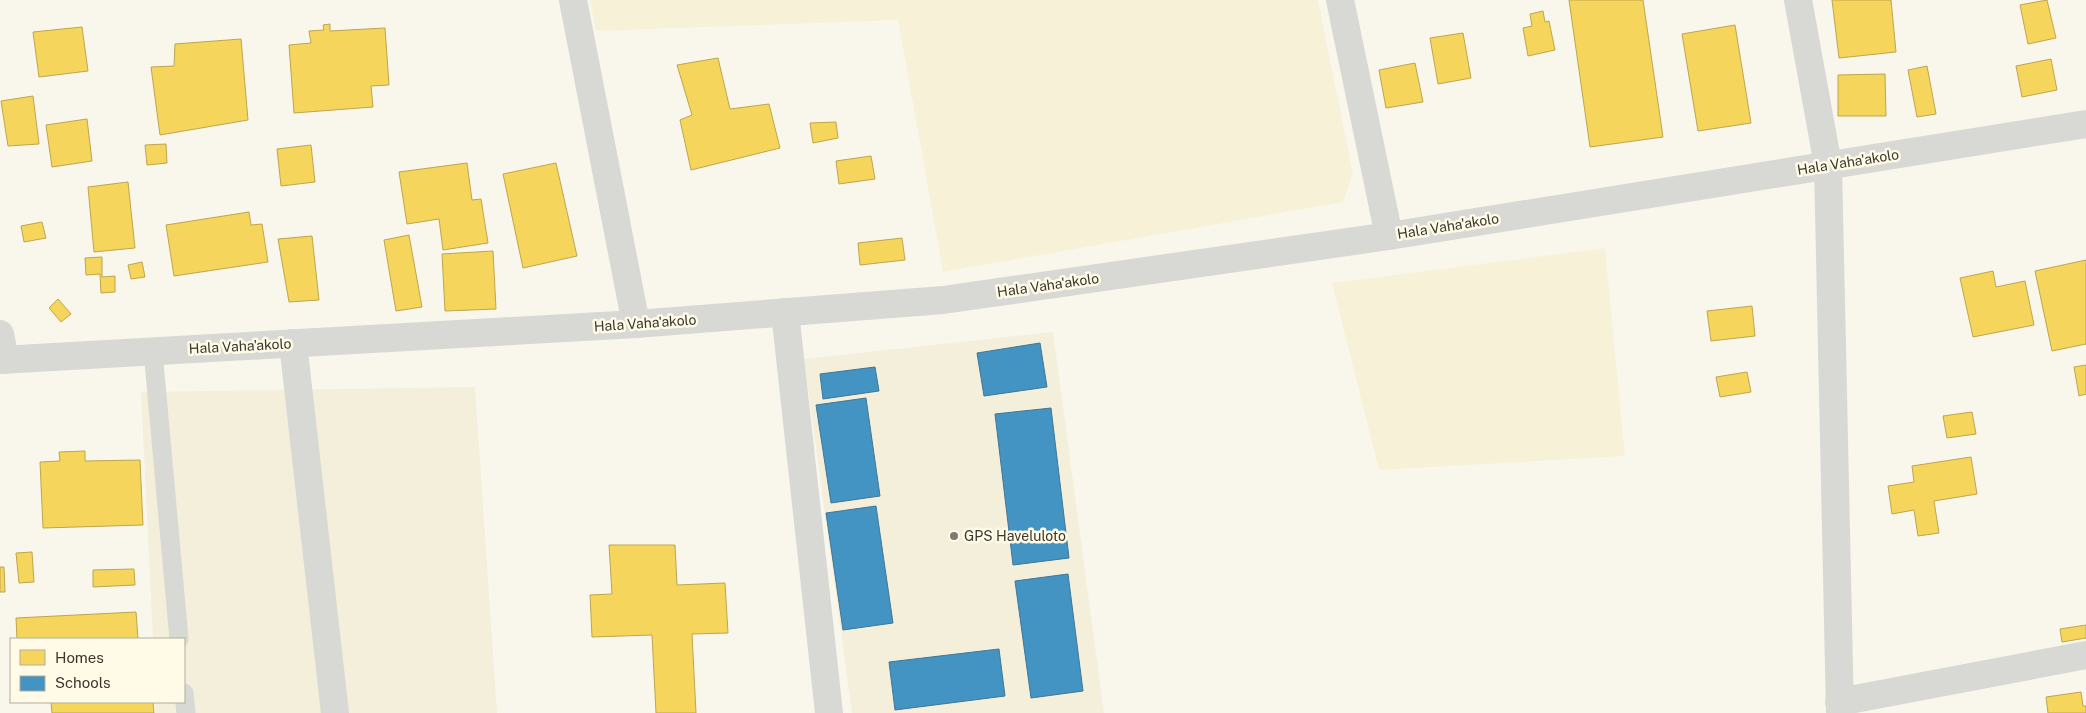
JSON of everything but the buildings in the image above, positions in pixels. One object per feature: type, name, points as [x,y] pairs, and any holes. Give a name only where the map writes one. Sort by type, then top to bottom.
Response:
[{"type":"street","points":[[573,0],[636,324]]},
{"type":"street","points":[[1340,0],[1389,236]]},
{"type":"street","points":[[1798,0],[1828,165],[1839,708],[2086,655]]},
{"type":"street","name":"Hala Vaha'akolo","points":[[2,351],[153,351],[636,324],[943,300],[1389,236],[2086,124]]},
{"type":"street","points":[[785,312],[829,713]]},
{"type":"street","points":[[293,343],[335,713]]},
{"type":"lane","points":[[153,351],[179,638]]},
{"type":"shaded area","points":[[590,0],[1318,0],[1353,174],[1343,202],[943,272],[898,20],[596,31]]},
{"type":"shaded area","points":[[1605,248],[1625,456],[1379,470],[1332,283]]},
{"type":"shaded area","name":"GPS Haveluloto","points":[[1053,332],[1104,713],[852,713],[804,359]]},
{"type":"shaded area","points":[[475,387],[497,713],[156,713],[156,703],[185,703],[185,638],[153,638],[141,392]]},
{"type":"place","name":"GPS Haveluloto","points":[[954,536]]}]
